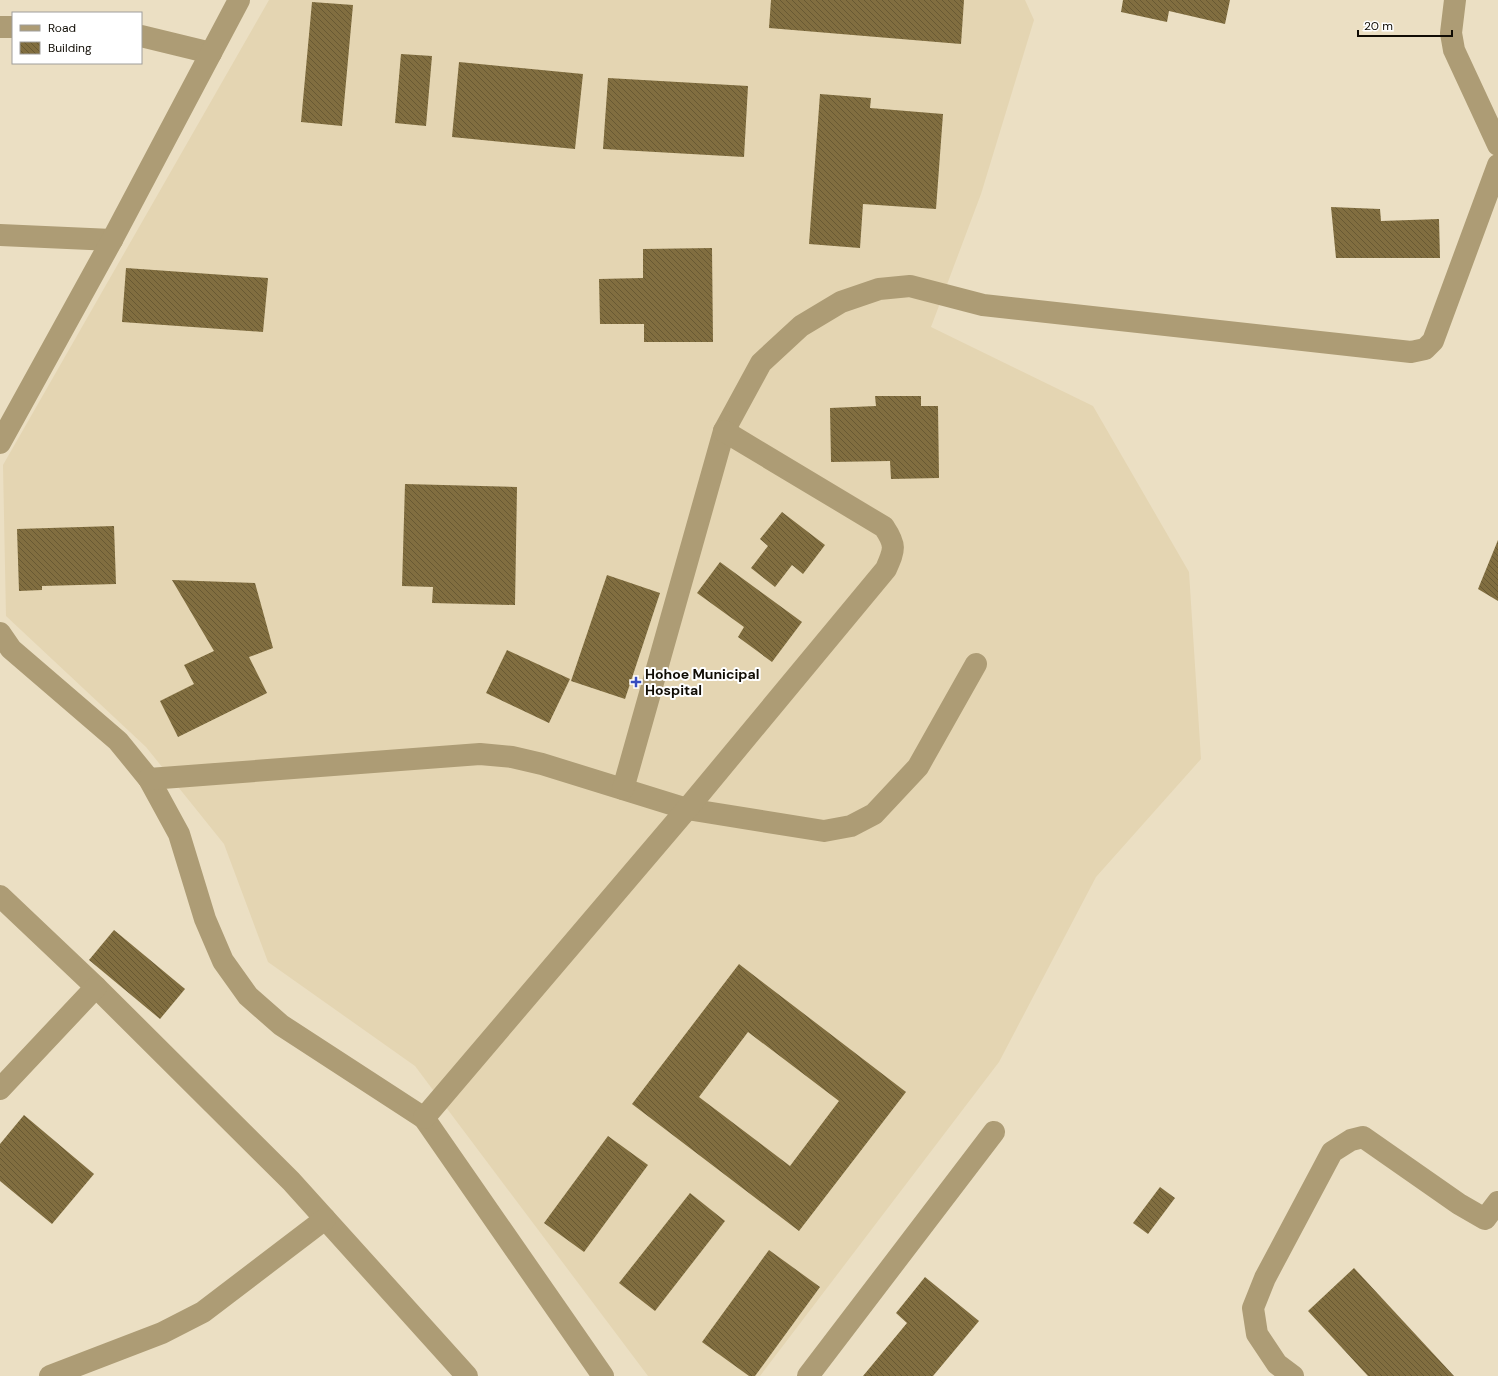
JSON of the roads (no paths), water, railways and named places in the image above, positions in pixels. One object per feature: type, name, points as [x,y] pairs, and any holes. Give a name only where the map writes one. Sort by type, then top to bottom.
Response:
[{"type":"street","points":[[0,443],[112,240],[239,0]]},
{"type":"street","points":[[1455,0],[1452,33],[1454,50],[1498,145]]},
{"type":"street","points":[[0,27],[12,27]]},
{"type":"street","points":[[142,36],[211,53]]},
{"type":"street","points":[[623,789],[724,430],[761,364],[801,326],[841,302],[879,289],[910,286],[982,305],[1411,352],[1426,349],[1433,341],[1498,165]]},
{"type":"street","points":[[0,235],[112,240]]},
{"type":"street","points":[[424,1118],[687,809],[886,568],[892,555],[892,540],[884,527],[724,430]]},
{"type":"street","points":[[0,633],[11,649],[118,742],[150,779],[179,834],[205,918],[223,961],[248,996],[281,1025],[424,1118],[603,1376]]},
{"type":"street","points":[[150,779],[480,754],[512,756],[687,809],[824,832],[851,826],[874,814],[918,767],[976,664]]},
{"type":"street","points":[[0,896],[96,987],[291,1180],[467,1376]]},
{"type":"street","points":[[0,1089],[96,987]]},
{"type":"street","points":[[808,1376],[994,1132]]},
{"type":"street","points":[[1293,1376],[1278,1364],[1257,1334],[1253,1308],[1264,1278],[1332,1152],[1351,1140],[1363,1137],[1459,1204],[1491,1224],[1498,1202]]},
{"type":"street","points":[[50,1376],[162,1333],[204,1312],[325,1219]]},
{"type":"place","name":"Hohoe Municipal Hospital","points":[[636,682]]}]
